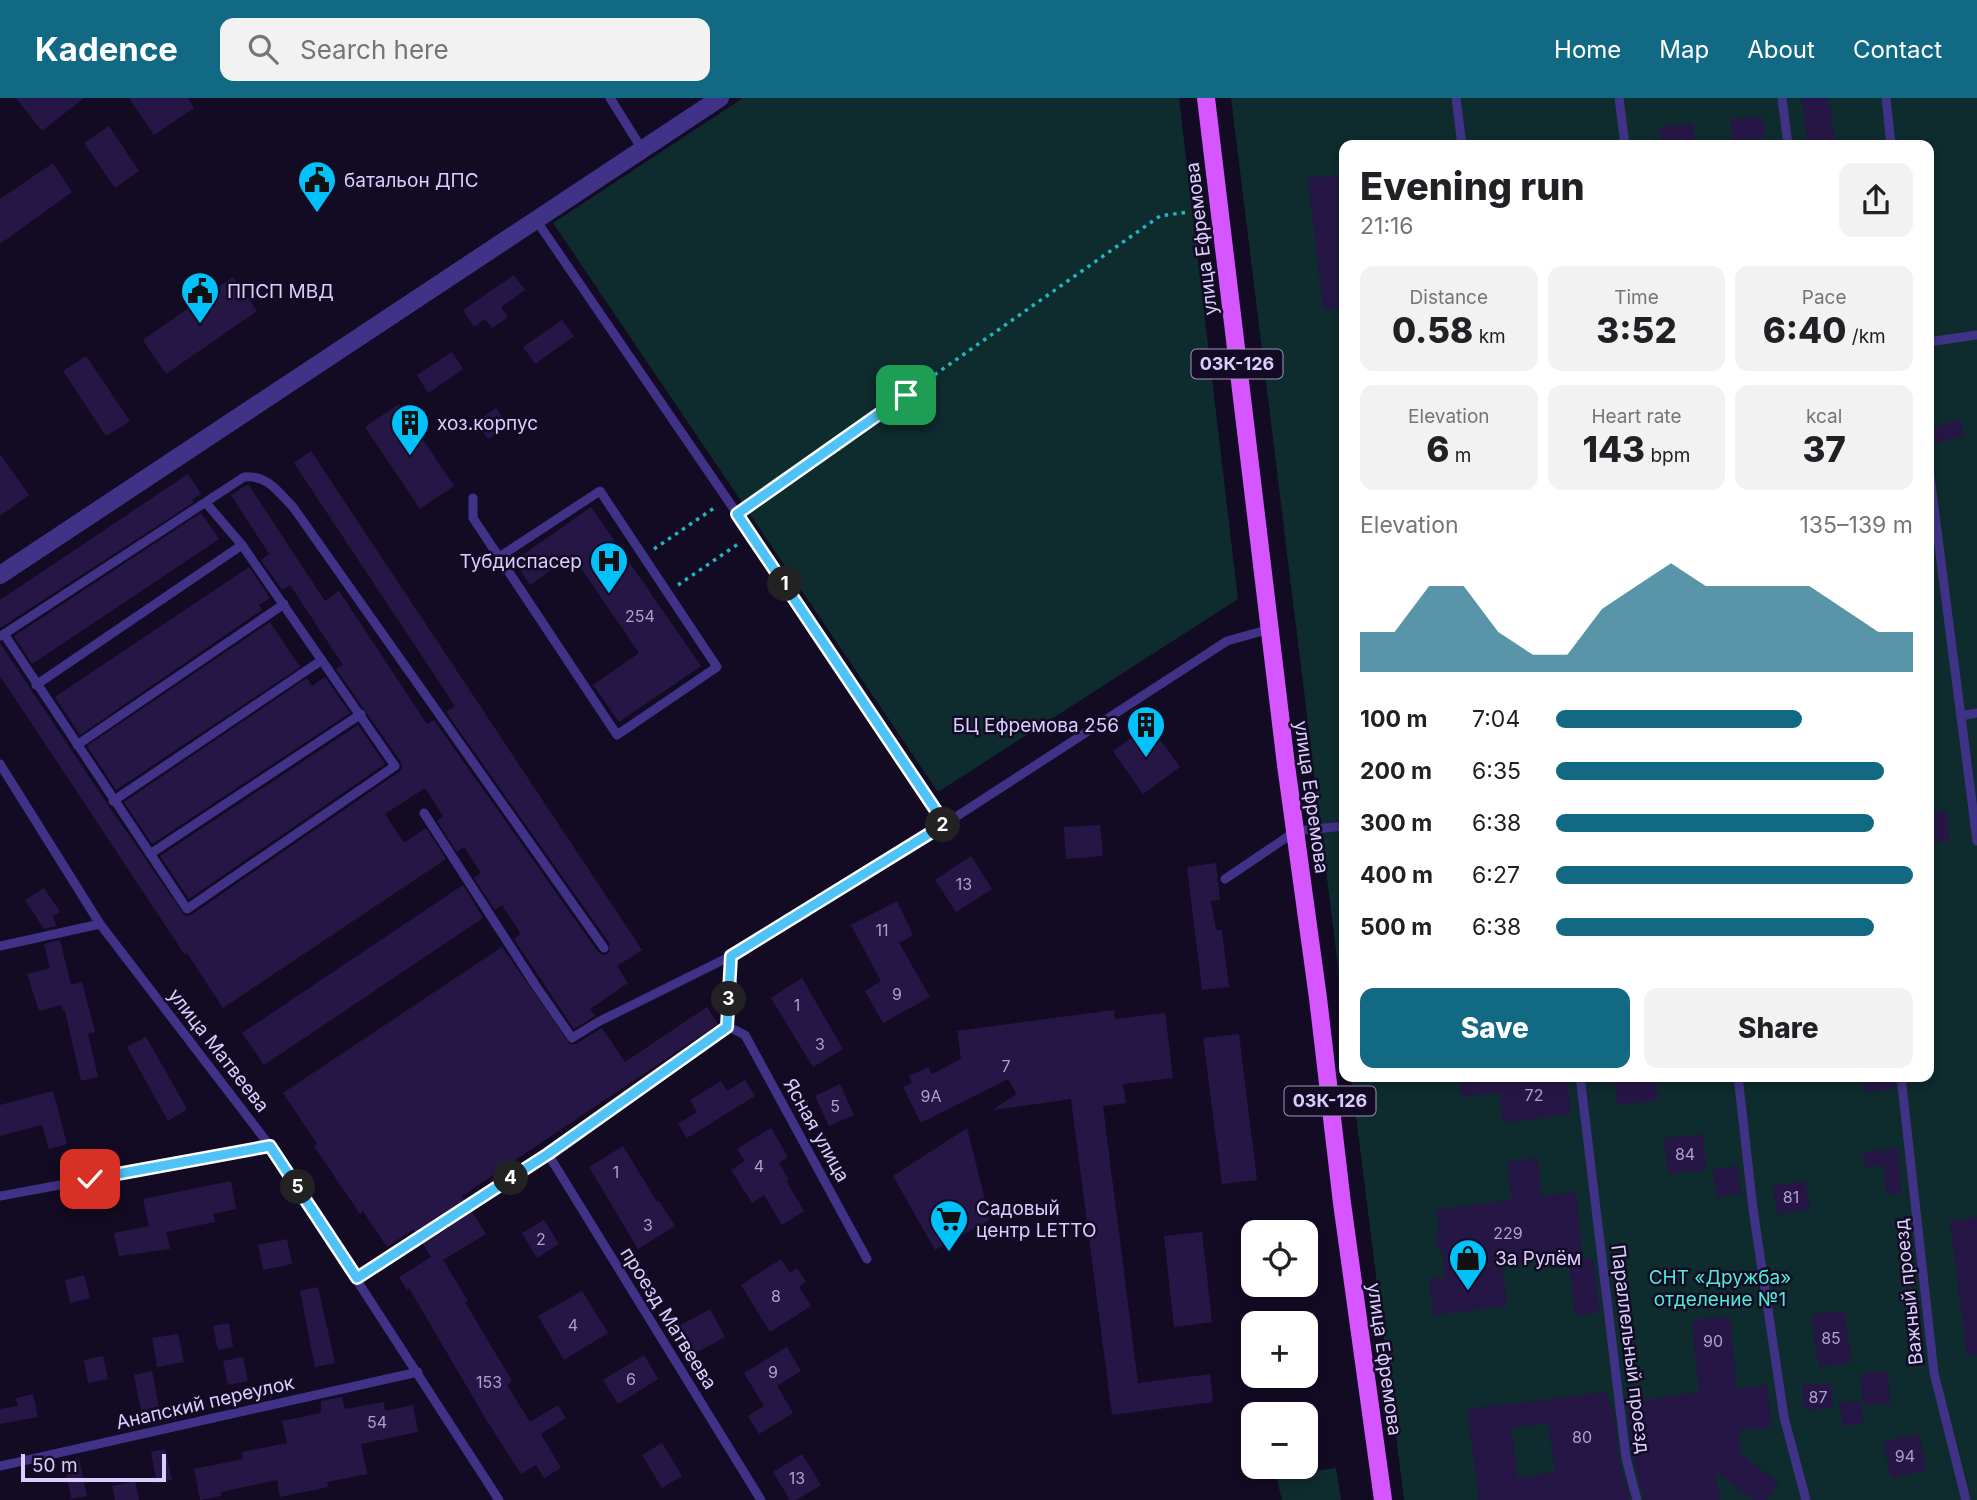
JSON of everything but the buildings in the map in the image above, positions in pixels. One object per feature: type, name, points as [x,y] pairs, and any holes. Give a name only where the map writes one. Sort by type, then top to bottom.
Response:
[{"type":"main road","name":"улица Ефремова","points":[[1206,98],[1342,1203],[1383,1500]]},
{"type":"street","points":[[0,575],[720,98]]},
{"type":"lane","points":[[610,98],[642,149]]},
{"type":"lane","points":[[1456,98],[1461,140]]},
{"type":"lane","points":[[1619,98],[1624,140]]},
{"type":"lane","points":[[1782,98],[1787,140]]},
{"type":"lane","points":[[1886,98],[1890,140]]},
{"type":"lane","points":[[536,220],[945,824]]},
{"type":"lane","points":[[1934,341],[1977,335]]},
{"type":"lane","points":[[206,503],[242,545],[395,766],[187,909],[2,636],[244,477],[257,476],[271,485],[293,507],[604,948]]},
{"type":"lane","points":[[473,498],[473,518],[617,735],[717,667],[600,491],[499,557]]},
{"type":"lane","points":[[1934,507],[1977,841]]},
{"type":"lane","points":[[36,685],[242,545]]},
{"type":"lane","points":[[77,745],[284,604]]},
{"type":"lane","points":[[424,813],[572,1038],[598,1022],[731,956],[945,824],[1227,641],[1270,629]]},
{"type":"lane","points":[[113,801],[322,660]]},
{"type":"lane","points":[[1961,716],[1977,713]]},
{"type":"lane","points":[[150,854],[361,714]]},
{"type":"lane","name":"улица Матвеева","points":[[0,764],[100,924],[270,1146],[499,1500]]},
{"type":"lane","points":[[1225,879],[1296,831],[1339,827]]},
{"type":"lane","points":[[0,946],[100,924]]},
{"type":"lane","points":[[357,1278],[548,1154],[727,1027],[731,956]]},
{"type":"lane","name":"Ясная улица","points":[[727,1027],[745,1035],[867,1259]]},
{"type":"lane","name":"Параллельный проезд","points":[[1581,1082],[1626,1458],[1637,1500]]},
{"type":"lane","points":[[1739,1082],[1753,1209],[1783,1417],[1806,1500]]},
{"type":"lane","name":"Важный проезд","points":[[1902,1082],[1934,1373],[1966,1500]]},
{"type":"lane","points":[[0,1196],[270,1146]]},
{"type":"lane","name":"проезд Матвеева","points":[[548,1154],[761,1500]]},
{"type":"lane","name":"Анапский переулок","points":[[0,1466],[418,1372]]},
{"type":"path","points":[[737,514],[1160,216],[1188,212]]},
{"type":"path","points":[[644,556],[727,500]]},
{"type":"path","points":[[667,592],[751,534]]},
{"type":"green space","points":[[743,98],[1179,98],[1238,599],[938,792],[553,223]]},
{"type":"green space","name":"СНТ «Дружба» отделение №1","points":[[1231,98],[1977,98],[1977,1500],[1404,1500],[1352,1082],[1934,1082],[1934,140],[1339,140],[1339,975]]},
{"type":"green space","points":[[1336,1468],[1341,1500],[1282,1500],[1277,1479],[1318,1479],[1318,1470]]},
{"type":"place","name":"батальон ДПС","points":[[317,214]]},
{"type":"place","name":"ППСП МВД","points":[[200,325]]},
{"type":"place","name":"хоз.корпус","points":[[410,457]]},
{"type":"place","name":"Тубдиспасер","points":[[609,595]]},
{"type":"place","name":"БЦ Ефремова 256","points":[[1146,759]]},
{"type":"place","name":"Садовый центр LETTO","points":[[949,1253]]},
{"type":"place","name":"За Рулём","points":[[1468,1292]]},
{"type":"route","points":[[90,1179],[270,1146],[357,1278],[548,1154],[727,1027],[731,956],[945,824],[737,514],[906,395]]}]
